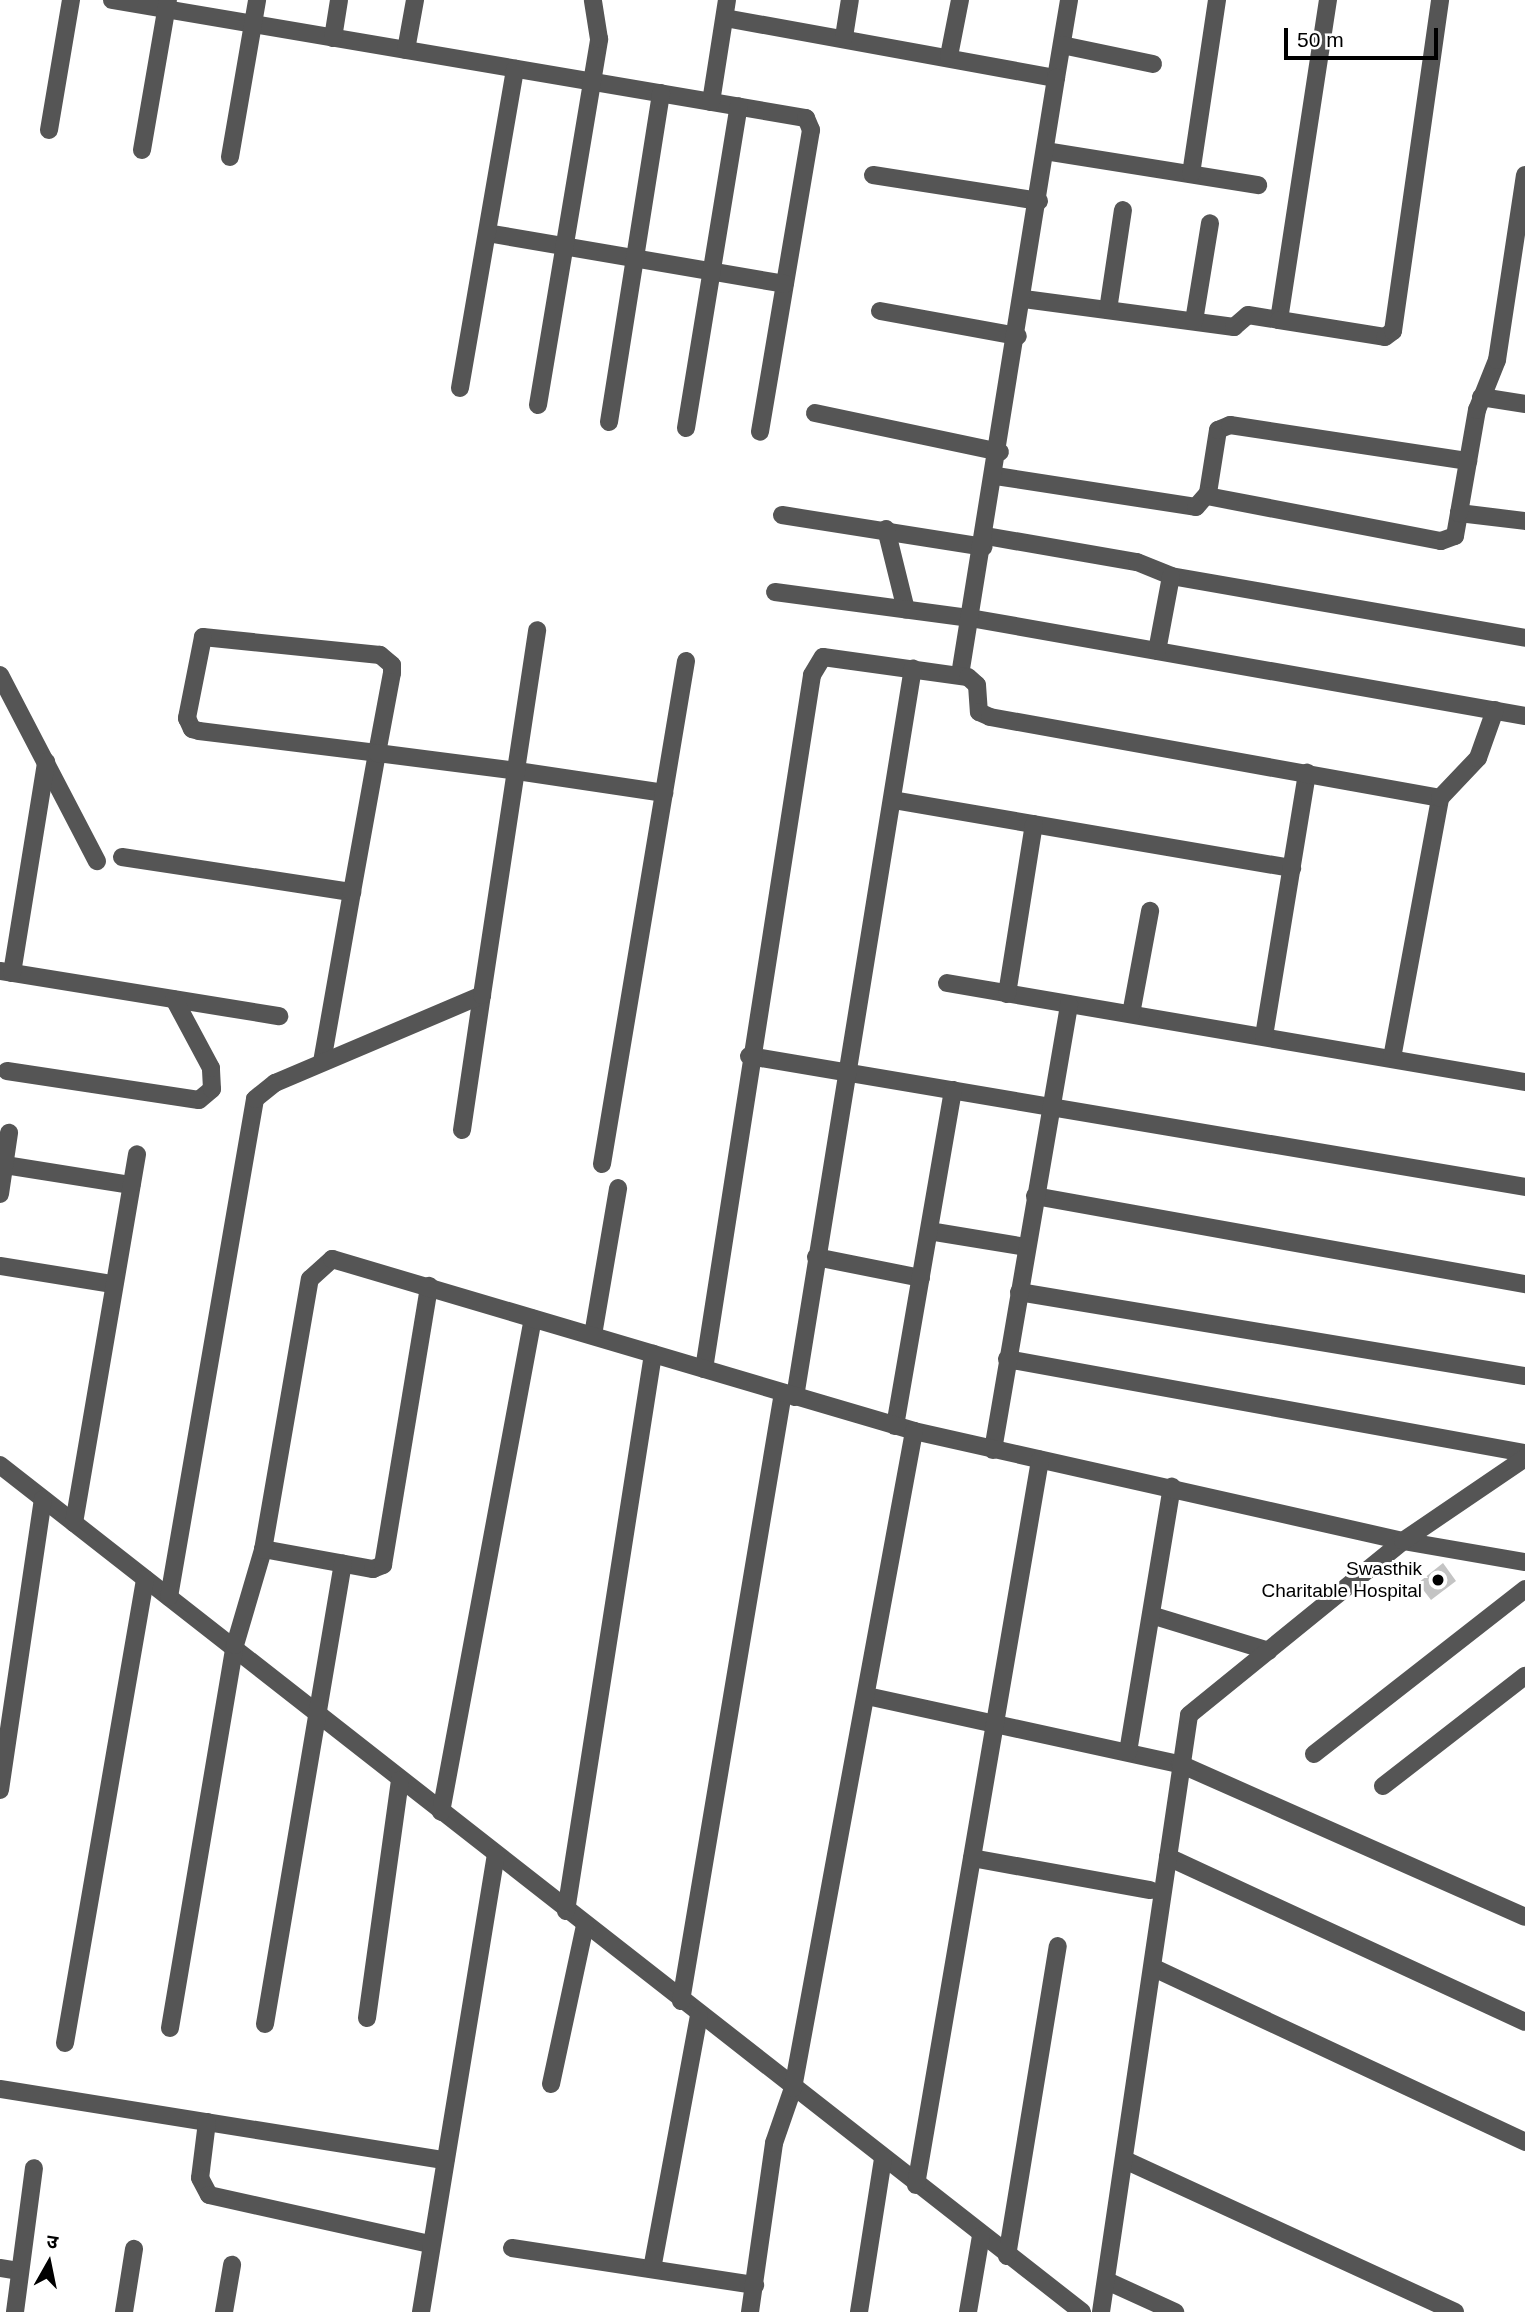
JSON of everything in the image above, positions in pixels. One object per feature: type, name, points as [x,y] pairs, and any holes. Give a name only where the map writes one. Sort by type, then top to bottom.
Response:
[{"type":"street","points":[[49,130],[71,0]]},
{"type":"street","points":[[112,0],[167,5],[253,24],[739,106],[810,122],[760,432]]},
{"type":"street","points":[[230,157],[257,0]]},
{"type":"street","points":[[333,38],[339,0]]},
{"type":"street","points":[[406,50],[415,0]]},
{"type":"street","points":[[538,405],[598,39],[593,0]]},
{"type":"street","points":[[844,37],[850,0]]},
{"type":"street","points":[[949,56],[960,0]]},
{"type":"street","points":[[960,675],[1000,452],[1069,0]]},
{"type":"street","points":[[1191,174],[1217,0]]},
{"type":"street","points":[[1279,320],[1328,0]]},
{"type":"street","points":[[1024,299],[1234,327],[1248,315],[1385,337],[1393,331],[1440,0]]},
{"type":"street","points":[[142,150],[167,5]]},
{"type":"street","points":[[711,102],[726,9],[844,37],[1056,78]]},
{"type":"street","points":[[1062,45],[1153,64]]},
{"type":"street","points":[[460,388],[515,69]]},
{"type":"street","points":[[609,422],[661,93]]},
{"type":"street","points":[[686,428],[739,106]]},
{"type":"street","points":[[1045,151],[1258,185]]},
{"type":"street","points":[[873,175],[1039,201]]},
{"type":"street","points":[[1207,496],[1441,541],[1455,536],[1481,397],[1497,360],[1525,175]]},
{"type":"street","points":[[1108,310],[1123,210]]},
{"type":"street","points":[[1194,321],[1210,223]]},
{"type":"street","points":[[487,233],[785,284]]},
{"type":"street","points":[[880,312],[1018,336]]},
{"type":"street","points":[[1481,397],[1525,404]]},
{"type":"street","points":[[815,413],[1000,452]]},
{"type":"street","points":[[996,476],[1196,507],[1207,496],[1218,430],[1230,425],[1468,461]]},
{"type":"street","points":[[1459,513],[1525,521]]},
{"type":"street","points":[[782,515],[1136,562],[1171,576],[1525,638]]},
{"type":"street","points":[[886,529],[906,610]]},
{"type":"street","points":[[1157,651],[1171,576]]},
{"type":"street","points":[[775,592],[970,618],[1525,716]]},
{"type":"street","points":[[462,1130],[537,630]]},
{"type":"street","points":[[322,1062],[377,752],[392,673],[386,657],[214,634],[199,642],[187,718],[192,729],[377,752],[664,793]]},
{"type":"street","points":[[704,1369],[749,1056],[816,666],[823,657],[835,656],[960,675],[977,685],[977,704],[984,716],[1440,798]]},
{"type":"street","points":[[603,1164],[686,661]]},
{"type":"street","points":[[681,2001],[816,1257],[914,668]]},
{"type":"street","points":[[0,675],[97,861]]},
{"type":"street","points":[[1392,1058],[1440,798],[1478,758],[1495,710]]},
{"type":"street","points":[[46,762],[6,972],[279,1016]]},
{"type":"street","points":[[1264,1036],[1307,772]]},
{"type":"street","points":[[893,800],[1292,868]]},
{"type":"street","points":[[1007,993],[1034,824]]},
{"type":"street","points":[[122,857],[352,892]]},
{"type":"street","points":[[1131,1014],[1150,911]]},
{"type":"street","points":[[947,983],[1392,1058],[1524,1076]]},
{"type":"street","points":[[169,1597],[250,1112],[263,1090],[322,1062],[482,995]]},
{"type":"street","points":[[7,1071],[200,1100],[212,1089],[211,1068],[174,999]]},
{"type":"street","points":[[993,1450],[1069,1004]]},
{"type":"street","points":[[749,1056],[1525,1187]]},
{"type":"street","points":[[895,1426],[953,1090]]},
{"type":"street","points":[[0,1194],[9,1133]]},
{"type":"street","points":[[74,1523],[137,1154]]},
{"type":"street","points":[[5,1164],[131,1185]]},
{"type":"street","points":[[593,1335],[618,1188]]},
{"type":"street","points":[[1035,1196],[1525,1284]]},
{"type":"street","points":[[929,1231],[1027,1247]]},
{"type":"street","points":[[816,1257],[921,1278]]},
{"type":"street","points":[[170,2028],[235,1645],[263,1549],[315,1269],[332,1259],[344,1260],[914,1431],[1403,1541],[1525,1562]]},
{"type":"street","points":[[0,1266],[113,1284]]},
{"type":"street","points":[[263,1549],[373,1569],[383,1565],[429,1286]]},
{"type":"street","points":[[1019,1292],[1525,1376]]},
{"type":"street","points":[[441,1812],[533,1318]]},
{"type":"street","points":[[566,1910],[653,1354]]},
{"type":"street","points":[[1007,1359],[1525,1455]]},
{"type":"street","points":[[750,2312],[774,2143],[793,2088],[914,1431]]},
{"type":"street","points":[[1101,2312],[1127,2161],[1180,1764],[1189,1715],[1403,1541],[1525,1455]]},
{"type":"street","points":[[916,2185],[1040,1460]]},
{"type":"street","points":[[0,1465],[145,1579],[235,1645],[584,1926],[1082,2312]]},
{"type":"street","points":[[1128,1752],[1172,1487]]},
{"type":"street","points":[[0,1790],[43,1499]]},
{"type":"street","points":[[265,2024],[343,1564]]},
{"type":"street","points":[[65,2043],[145,1579]]},
{"type":"street","points":[[1314,1754],[1525,1589]]},
{"type":"street","points":[[1151,1615],[1269,1651]]},
{"type":"street","points":[[1383,1786],[1525,1676]]},
{"type":"street","points":[[867,1696],[1180,1764],[1525,1917]]},
{"type":"street","points":[[367,2018],[400,1780]]},
{"type":"street","points":[[421,2312],[430,2244],[496,1855]]},
{"type":"street","points":[[1168,1857],[1525,2022]]},
{"type":"street","points":[[972,1858],[1150,1889]]},
{"type":"street","points":[[551,2084],[584,1926]]},
{"type":"street","points":[[1007,2256],[1058,1946]]},
{"type":"street","points":[[1154,1968],[1525,2142]]},
{"type":"street","points":[[652,2269],[699,2015]]},
{"type":"street","points":[[0,2089],[445,2160]]},
{"type":"street","points":[[207,2122],[200,2178],[209,2195],[430,2244]]},
{"type":"street","points":[[859,2312],[883,2159]]},
{"type":"street","points":[[1127,2161],[1455,2312]]},
{"type":"street","points":[[15,2312],[34,2168]]},
{"type":"street","points":[[968,2312],[981,2236]]},
{"type":"street","points":[[512,2248],[755,2285]]},
{"type":"street","points":[[124,2312],[134,2249]]},
{"type":"street","points":[[223,2312],[232,2266]]},
{"type":"street","points":[[0,2267],[20,2271]]},
{"type":"street","points":[[1107,2281],[1175,2312]]},
{"type":"building","points":[[1443,1563],[1456,1581],[1431,1600],[1418,1583]]},
{"type":"place","name":"Swasthik Charitable Hospital","points":[[1438,1580]]}]
